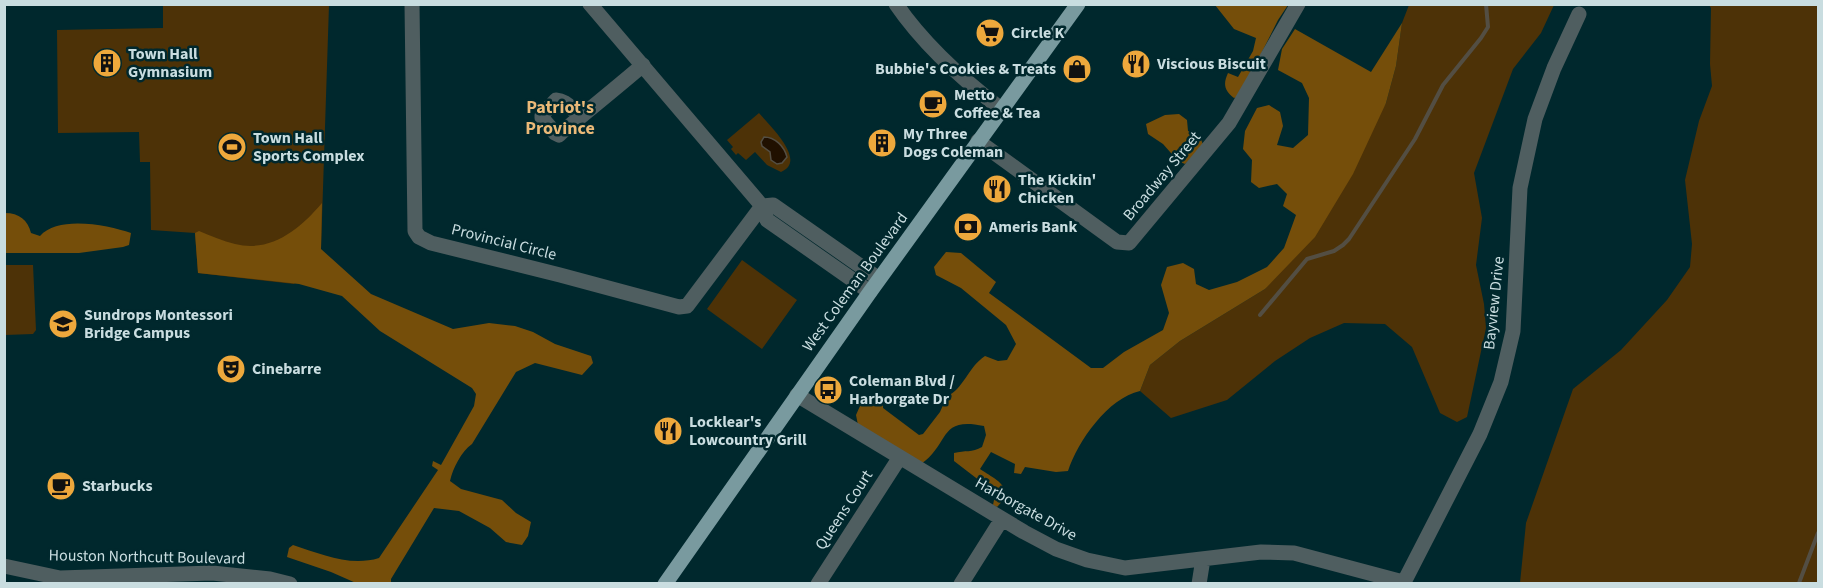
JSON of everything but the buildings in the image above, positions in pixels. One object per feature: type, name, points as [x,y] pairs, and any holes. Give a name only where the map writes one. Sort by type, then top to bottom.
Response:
[{"type":"main road","name":"West Coleman Boulevard","points":[[665,584],[879,279],[1078,4]]},
{"type":"street","name":"Provincial Circle","points":[[412,4],[415,231],[425,241],[679,307],[687,306],[698,293],[762,206]]},
{"type":"street","points":[[590,4],[762,206],[767,220],[870,292]]},
{"type":"street","points":[[896,4],[909,23],[966,82],[1001,109]]},
{"type":"street","name":"Broadway Street","points":[[978,141],[1117,242],[1129,243],[1229,123],[1298,4]]},
{"type":"street","name":"Bayview Drive","points":[[1403,583],[1480,434],[1501,382],[1512,331],[1520,188],[1535,119],[1554,68],[1579,14]]},
{"type":"street","points":[[583,115],[643,65]]},
{"type":"street","points":[[762,206],[773,205],[879,279]]},
{"type":"street","name":"Harborgate Drive","points":[[797,395],[1002,519],[1056,549],[1087,560],[1125,568],[1261,552],[1294,553],[1403,583]]},
{"type":"street","name":"Queens Court","points":[[818,584],[900,457]]},
{"type":"street","points":[[961,584],[1002,519]]},
{"type":"street","points":[[1199,584],[1203,559]]},
{"type":"street","name":"Houston Northcutt Boulevard","points":[[4,566],[60,578],[106,580],[212,573],[270,579],[290,584]]},
{"type":"shaded area","name":"Town Hall Sports Complex","points":[[163,5],[329,5],[321,249],[294,284],[198,273],[195,233],[151,230],[150,162],[140,162],[139,132],[58,133],[57,30],[163,28]]},
{"type":"shaded area","points":[[1215,5],[1288,5],[1278,20],[1240,96],[1234,98],[1226,89],[1226,77],[1228,73],[1238,77],[1253,51],[1256,38],[1234,29]]},
{"type":"shaded area","points":[[1409,5],[1554,5],[1541,33],[1513,69],[1474,173],[1482,218],[1476,265],[1486,328],[1467,417],[1457,422],[1440,413],[1412,347],[1385,324],[1344,323],[1310,338],[1275,361],[1227,400],[1171,418],[1140,391],[1150,365],[1180,341],[1265,289],[1386,103],[1396,66],[1402,23]]},
{"type":"shaded area","points":[[1709,5],[1818,5],[1818,583],[1520,583],[1526,523],[1573,389],[1621,350],[1667,300],[1690,267],[1692,244],[1685,180],[1699,121],[1712,86],[1711,8]]},
{"type":"shaded area","points":[[1402,23],[1396,66],[1386,103],[1353,174],[1315,237],[1265,289],[1180,341],[1150,365],[1140,391],[1117,402],[1096,422],[1079,447],[1068,471],[1056,472],[1025,467],[1021,474],[1014,473],[1015,464],[991,452],[980,469],[1004,489],[1005,494],[997,507],[993,505],[995,495],[993,491],[954,461],[954,453],[982,447],[986,435],[984,426],[969,424],[951,428],[937,448],[921,464],[858,425],[856,415],[864,397],[873,404],[877,400],[883,402],[883,408],[919,435],[923,434],[940,412],[947,396],[957,389],[979,361],[985,356],[998,361],[1007,360],[1016,344],[1006,325],[961,288],[936,275],[934,267],[946,252],[961,253],[996,282],[989,293],[1091,368],[1103,368],[1124,352],[1163,330],[1169,313],[1161,285],[1167,267],[1183,263],[1194,269],[1196,284],[1209,290],[1237,282],[1267,267],[1284,248],[1296,215],[1283,206],[1287,194],[1277,184],[1259,188],[1251,182],[1252,160],[1243,149],[1245,131],[1257,108],[1269,105],[1280,112],[1283,126],[1277,145],[1293,148],[1308,135],[1309,98],[1302,83],[1278,70],[1282,49],[1295,29],[1371,72]]},
{"type":"shaded area","points":[[759,113],[789,152],[788,167],[781,172],[767,165],[755,152],[746,160],[738,153],[736,155],[727,140]]},
{"type":"shaded area","points":[[1179,114],[1187,120],[1188,131],[1200,137],[1204,147],[1185,164],[1178,161],[1163,144],[1148,134],[1146,124],[1165,115]]},
{"type":"shaded area","points":[[764,137],[775,140],[784,149],[787,157],[782,163],[777,164],[771,160],[770,152],[762,146],[761,142]]},
{"type":"shaded area","points":[[322,203],[321,249],[371,294],[453,329],[489,323],[515,326],[533,332],[555,344],[591,356],[593,363],[582,375],[535,363],[516,372],[453,471],[450,481],[461,489],[502,500],[516,513],[531,522],[528,536],[522,545],[506,542],[490,528],[459,511],[434,508],[391,579],[391,583],[356,583],[287,557],[289,548],[293,545],[346,560],[379,558],[438,470],[432,466],[433,461],[441,465],[474,406],[476,394],[472,388],[380,331],[342,296],[299,284],[198,273],[195,233],[199,231],[235,244],[261,245],[284,237],[304,222]]},
{"type":"shaded area","points":[[5,213],[15,214],[22,218],[28,224],[31,233],[40,236],[59,226],[97,225],[131,233],[129,245],[79,253],[5,253]]},
{"type":"shaded area","points":[[742,260],[797,300],[762,349],[707,309]]},
{"type":"shaded area","points":[[5,265],[33,265],[36,330],[33,334],[5,335]]},
{"type":"waterway","points":[[1260,315],[1307,259],[1334,251],[1349,239],[1415,139],[1443,85],[1488,27],[1486,4]]},
{"type":"waterway","points":[[1799,583],[1818,533]]},
{"type":"place","name":"Circle K","points":[[990,33]]},
{"type":"place","name":"Town Hall Gymnasium","points":[[107,63]]},
{"type":"place","name":"Viscious Biscuit","points":[[1136,64]]},
{"type":"place","name":"Bubbie's Cookies & Treats","points":[[1077,69]]},
{"type":"place","name":"Metto Coffee & Tea","points":[[933,104]]},
{"type":"place","name":"My Three Dogs Coleman","points":[[882,143]]},
{"type":"place","name":"Town Hall Sports Complex","points":[[232,147]]},
{"type":"place","name":"The Kickin' Chicken","points":[[997,189]]},
{"type":"place","name":"Ameris Bank","points":[[968,227]]},
{"type":"place","name":"Sundrops Montessori Bridge Campus","points":[[63,324]]},
{"type":"place","name":"Cinebarre","points":[[231,369]]},
{"type":"place","name":"Coleman Blvd / Harborgate Dr","points":[[828,390]]},
{"type":"place","name":"Locklear's Lowcountry Grill","points":[[668,431]]},
{"type":"place","name":"Starbucks","points":[[61,486]]},
{"type":"district","name":"Patriot's Province","points":[[560,117]]}]
